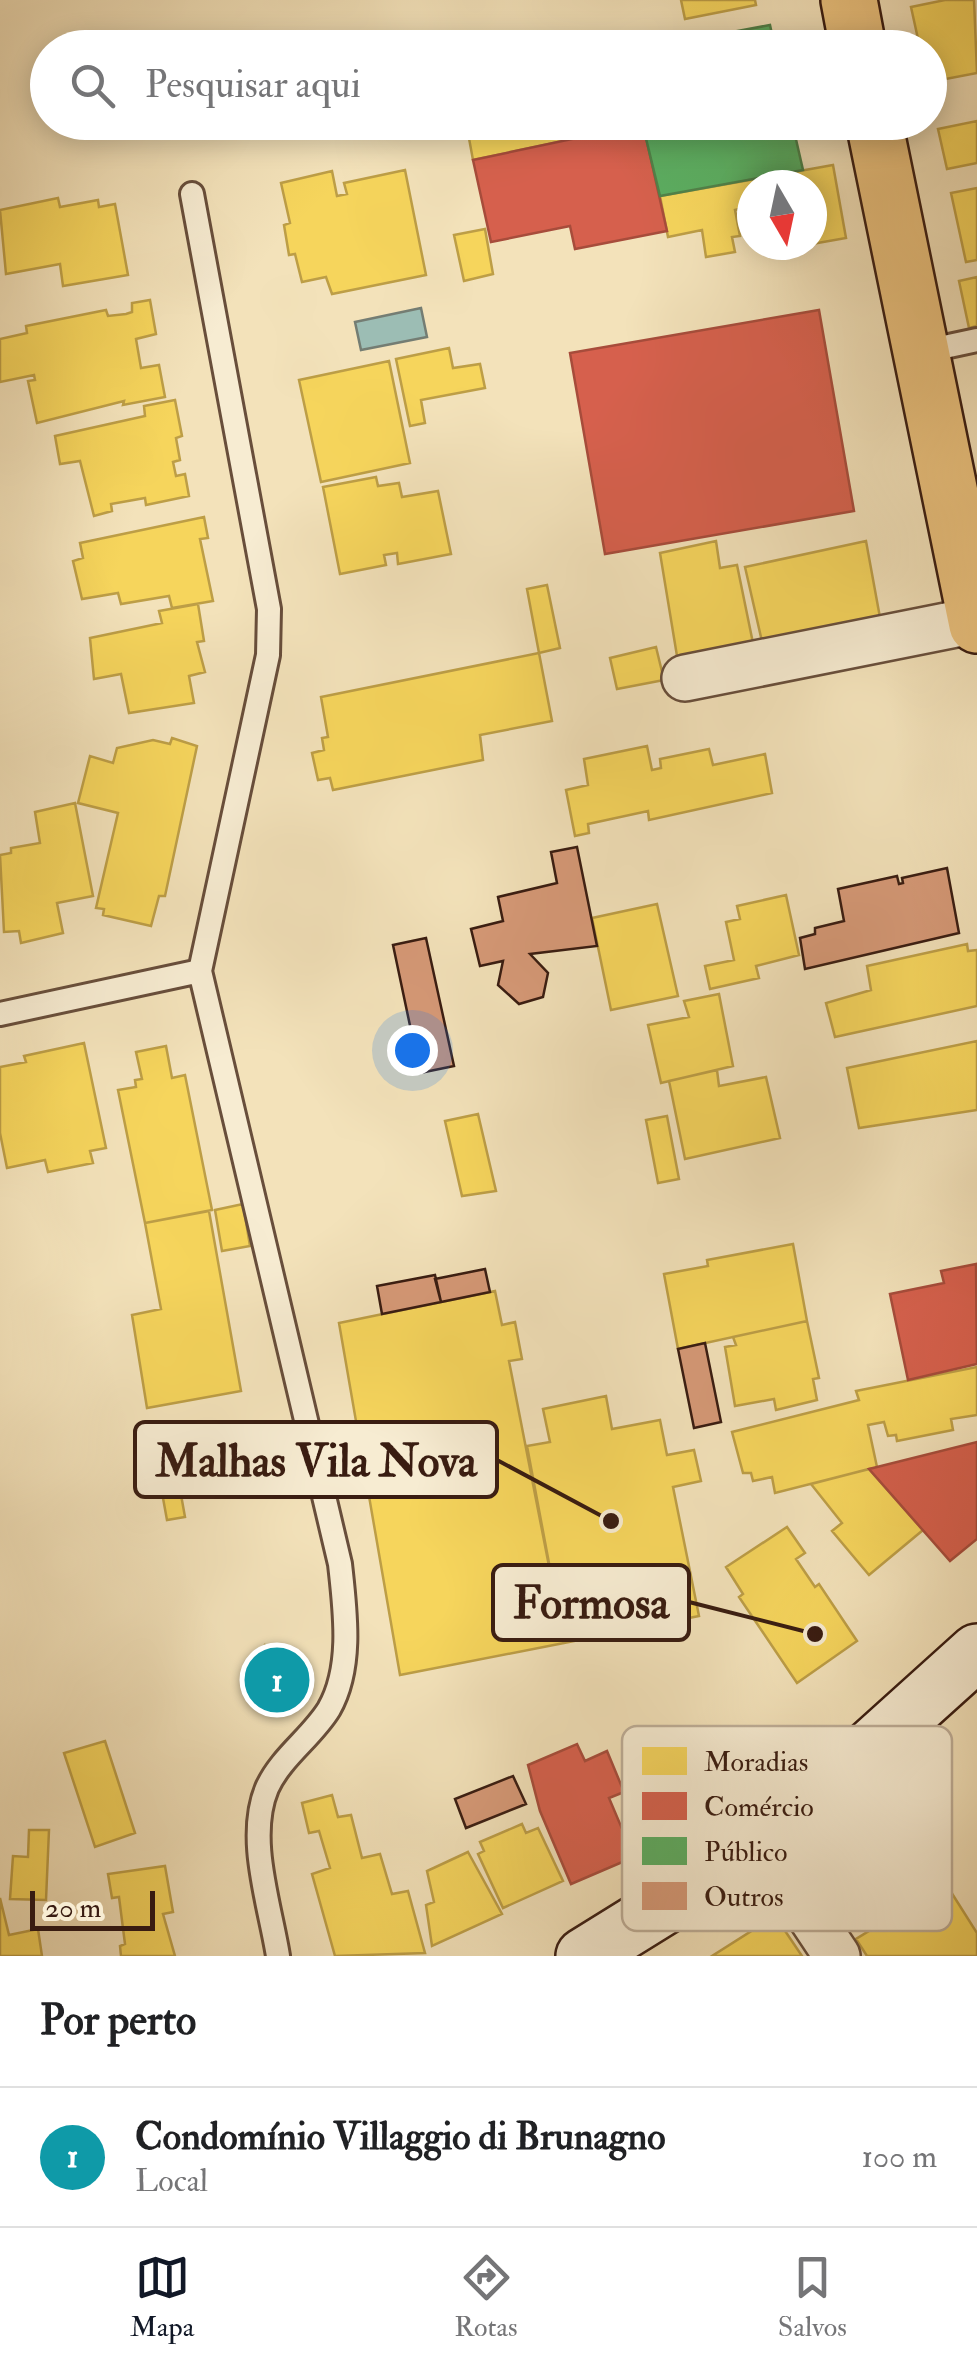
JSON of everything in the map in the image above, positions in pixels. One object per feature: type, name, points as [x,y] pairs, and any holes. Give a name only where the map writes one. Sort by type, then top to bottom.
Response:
[{"type":"main road","points":[[848,0],[854,30]]},
{"type":"main road","points":[[878,140],[976,622]]},
{"type":"main road","points":[[896,1726],[977,1652]]},
{"type":"main road","points":[[584,1956],[625,1931]]},
{"type":"street","points":[[685,678],[976,622]]},
{"type":"street","points":[[820,1931],[837,1956]]},
{"type":"lane","points":[[192,194],[269,609],[268,656],[200,970],[340,1564],[345,1608],[344,1669],[329,1709],[267,1788],[258,1832],[278,1956]]},
{"type":"lane","points":[[921,352],[977,340]]},
{"type":"lane","points":[[0,1014],[200,970]]},
{"type":"water","points":[[421,308],[427,337],[361,350],[355,322]]},
{"type":"building: Moradias","points":[[681,0],[755,0],[756,5],[685,19]]},
{"type":"building: Moradias","points":[[945,0],[974,0],[977,73],[947,79],[947,30],[916,30],[911,7]]},
{"type":"building: Moradias","points":[[977,121],[977,163],[947,169],[940,140],[947,140],[947,127]]},
{"type":"building: Moradias","points":[[469,140],[567,140],[473,160]]},
{"type":"building: Moradias","points":[[833,165],[846,238],[827,241],[827,170],[805,170]]},
{"type":"building: Moradias","points":[[405,170],[426,275],[332,294],[326,277],[302,282],[295,254],[289,255],[284,225],[290,223],[281,183],[332,171],[337,196],[347,194],[344,183]]},
{"type":"building: Moradias","points":[[737,182],[737,236],[732,237],[735,252],[706,257],[702,230],[668,237],[660,196]]},
{"type":"building: Moradias","points":[[977,188],[977,260],[966,262],[951,193]]},
{"type":"building: Moradias","points":[[58,198],[60,207],[98,200],[99,207],[115,204],[128,275],[63,286],[60,264],[6,274],[0,210]]},
{"type":"building: Moradias","points":[[485,229],[493,274],[464,281],[454,235]]},
{"type":"building: Moradias","points":[[977,277],[977,326],[969,328],[959,281]]},
{"type":"building: Moradias","points":[[150,300],[156,334],[136,339],[141,368],[159,365],[165,397],[123,405],[124,401],[37,423],[28,381],[35,380],[34,375],[0,382],[0,339],[27,333],[26,326],[106,310],[108,316],[126,314],[132,312],[132,303]]},
{"type":"building: Moradias","points":[[449,348],[453,368],[480,364],[485,388],[421,400],[425,423],[410,426],[396,359]]},
{"type":"building: Moradias","points":[[389,361],[410,463],[321,482],[299,380]]},
{"type":"building: Moradias","points":[[175,400],[182,436],[176,438],[180,460],[173,462],[176,476],[185,474],[189,496],[146,505],[145,498],[111,504],[112,511],[94,516],[80,461],[60,464],[55,436],[145,416],[144,406]]},
{"type":"building: Moradias","points":[[376,477],[378,486],[399,483],[402,497],[438,491],[451,554],[398,564],[397,553],[384,555],[386,565],[340,574],[323,487]]},
{"type":"building: Moradias","points":[[204,517],[208,538],[200,539],[213,601],[172,608],[169,596],[121,604],[118,593],[82,599],[73,561],[83,558],[80,543]]},
{"type":"building: Moradias","points":[[716,541],[720,568],[737,565],[754,648],[678,662],[660,553]]},
{"type":"building: Moradias","points":[[866,541],[881,623],[763,646],[745,567]]},
{"type":"building: Moradias","points":[[547,585],[560,648],[539,653],[527,589]]},
{"type":"building: Moradias","points":[[198,604],[204,641],[197,642],[205,672],[189,676],[194,703],[129,713],[121,674],[94,679],[90,638],[162,623],[159,611]]},
{"type":"building: Moradias","points":[[656,647],[664,680],[617,689],[610,658]]},
{"type":"building: Moradias","points":[[539,653],[552,721],[480,735],[483,760],[333,790],[330,778],[318,780],[312,753],[324,750],[322,738],[328,737],[321,697]]},
{"type":"building: Moradias","points":[[172,738],[197,746],[165,896],[159,896],[151,926],[103,915],[104,909],[96,908],[118,813],[78,803],[90,756],[113,763],[117,748],[153,740],[170,744]]},
{"type":"building: Moradias","points":[[647,746],[652,770],[661,768],[660,759],[709,749],[713,765],[765,754],[772,793],[649,820],[648,811],[588,824],[589,833],[575,836],[566,790],[588,785],[584,759]]},
{"type":"building: Moradias","points":[[75,803],[93,896],[57,903],[63,933],[21,943],[19,931],[4,932],[0,855],[11,853],[11,848],[40,843],[35,812]]},
{"type":"building: Moradias","points":[[786,895],[799,955],[756,966],[759,978],[710,989],[705,966],[734,960],[726,922],[740,919],[737,906]]},
{"type":"building: Moradias","points":[[657,904],[678,996],[611,1010],[592,918]]},
{"type":"building: Moradias","points":[[967,944],[968,951],[977,950],[977,1006],[835,1037],[826,1003],[871,990],[867,966]]},
{"type":"building: Moradias","points":[[719,994],[733,1066],[661,1083],[648,1025],[689,1017],[684,1001]]},
{"type":"building: Moradias","points":[[977,1041],[977,1110],[859,1128],[847,1068]]},
{"type":"building: Moradias","points":[[84,1043],[106,1148],[90,1151],[93,1163],[48,1172],[45,1160],[7,1168],[0,1133],[0,1067],[26,1062],[24,1056]]},
{"type":"building: Moradias","points":[[166,1046],[172,1078],[185,1075],[212,1210],[145,1223],[118,1090],[136,1087],[135,1080],[142,1079],[136,1052]]},
{"type":"building: Moradias","points":[[717,1070],[719,1086],[766,1077],[780,1138],[685,1159],[669,1081]]},
{"type":"building: Moradias","points":[[478,1114],[496,1191],[462,1196],[445,1121]]},
{"type":"building: Moradias","points":[[667,1116],[679,1179],[658,1183],[646,1120]]},
{"type":"building: Moradias","points":[[243,1204],[250,1246],[222,1251],[215,1210]]},
{"type":"building: Moradias","points":[[209,1211],[241,1391],[147,1408],[132,1315],[161,1309],[145,1223]]},
{"type":"building: Moradias","points":[[793,1244],[807,1321],[678,1349],[664,1274],[708,1266],[707,1260]]},
{"type":"building: Moradias","points":[[495,1291],[502,1325],[515,1322],[522,1359],[509,1361],[564,1643],[400,1675],[339,1323]]},
{"type":"building: Moradias","points":[[807,1321],[819,1378],[813,1379],[817,1400],[776,1410],[774,1399],[735,1406],[725,1347],[736,1345],[733,1337]]},
{"type":"building: Moradias","points":[[977,1367],[977,1415],[951,1419],[953,1430],[897,1441],[896,1435],[888,1436],[884,1422],[868,1425],[877,1467],[775,1493],[772,1477],[753,1481],[751,1473],[743,1473],[732,1432],[859,1400],[856,1391]]},
{"type":"building: Moradias","points":[[606,1396],[612,1429],[660,1420],[667,1455],[694,1450],[701,1481],[673,1487],[699,1616],[564,1643],[527,1446],[550,1442],[543,1409]]},
{"type":"building: Moradias","points":[[169,1428],[185,1517],[167,1520],[151,1432]]},
{"type":"building: Moradias","points":[[869,1469],[923,1530],[869,1575],[832,1531],[842,1523],[811,1484]]},
{"type":"building: Moradias","points":[[787,1527],[805,1553],[796,1559],[815,1587],[819,1584],[857,1641],[797,1683],[739,1597],[743,1594],[726,1567]]},
{"type":"building: Moradias","points":[[265,1645],[295,1666],[283,1692],[248,1669]]},
{"type":"building: Moradias","points":[[105,1741],[135,1833],[95,1847],[64,1753]]},
{"type":"building: Moradias","points":[[332,1795],[338,1817],[351,1815],[362,1858],[380,1854],[392,1894],[408,1891],[425,1953],[335,1956],[312,1874],[330,1868],[319,1831],[309,1833],[302,1803]]},
{"type":"building: Moradias","points":[[522,1824],[526,1833],[538,1828],[563,1881],[503,1908],[478,1854],[484,1851],[480,1842]]},
{"type":"building: Moradias","points":[[29,1830],[49,1830],[46,1900],[10,1899],[13,1856],[28,1857]]},
{"type":"building: Moradias","points":[[468,1852],[502,1914],[432,1946],[426,1905],[434,1902],[427,1871]]},
{"type":"building: Moradias","points":[[165,1866],[173,1912],[163,1914],[175,1956],[121,1956],[120,1946],[125,1944],[119,1897],[112,1898],[108,1874]]},
{"type":"building: Moradias","points":[[952,1893],[977,1933],[977,1956],[867,1956],[856,1939],[869,1931],[952,1931]]},
{"type":"building: Moradias","points":[[0,1898],[9,1935],[38,1929],[42,1956],[0,1956]]},
{"type":"building: Moradias","points":[[751,1931],[785,1931],[802,1956],[712,1956]]},
{"type":"building: Comércio","points":[[567,140],[647,140],[667,231],[575,249],[570,226],[491,242],[473,160]]},
{"type":"building: Comércio","points":[[819,310],[854,511],[605,554],[570,353]]},
{"type":"building: Comércio","points":[[976,1264],[977,1364],[908,1380],[890,1294],[944,1283],[941,1271]]},
{"type":"building: Comércio","points":[[977,1442],[977,1539],[950,1561],[869,1469]]},
{"type":"building: Comércio","points":[[577,1744],[585,1761],[607,1751],[622,1787],[622,1793],[609,1798],[622,1829],[622,1862],[571,1884],[540,1811],[528,1765]]},
{"type":"building: Público","points":[[770,25],[771,30],[743,30]]},
{"type":"building: Público","points":[[646,140],[796,140],[803,170],[737,170],[737,182],[660,196]]},
{"type":"building: Outros","points":[[577,847],[597,946],[530,954],[548,973],[543,997],[519,1004],[498,985],[503,961],[480,966],[471,929],[503,921],[498,897],[557,883],[551,852]]},
{"type":"building: Outros","points":[[947,868],[959,933],[805,969],[800,938],[815,934],[815,928],[844,921],[838,889],[897,876],[899,884],[903,883],[902,878]]},
{"type":"building: Outros","points":[[426,938],[454,1066],[420,1073],[393,945]]},
{"type":"building: Outros","points":[[485,1269],[490,1292],[441,1302],[435,1279]]},
{"type":"building: Outros","points":[[435,1275],[441,1302],[382,1314],[377,1286]]},
{"type":"building: Outros","points":[[705,1343],[721,1422],[694,1428],[678,1349]]},
{"type":"building: Outros","points":[[513,1776],[526,1804],[466,1828],[455,1799]]},
{"type":"place","name":"Malhas Vila Nova","points":[[611,1521]]},
{"type":"place","name":"Formosa","points":[[815,1634]]},
{"type":"place","name":"Condomínio Villaggio di Brunagno","points":[[277,1680]]}]
